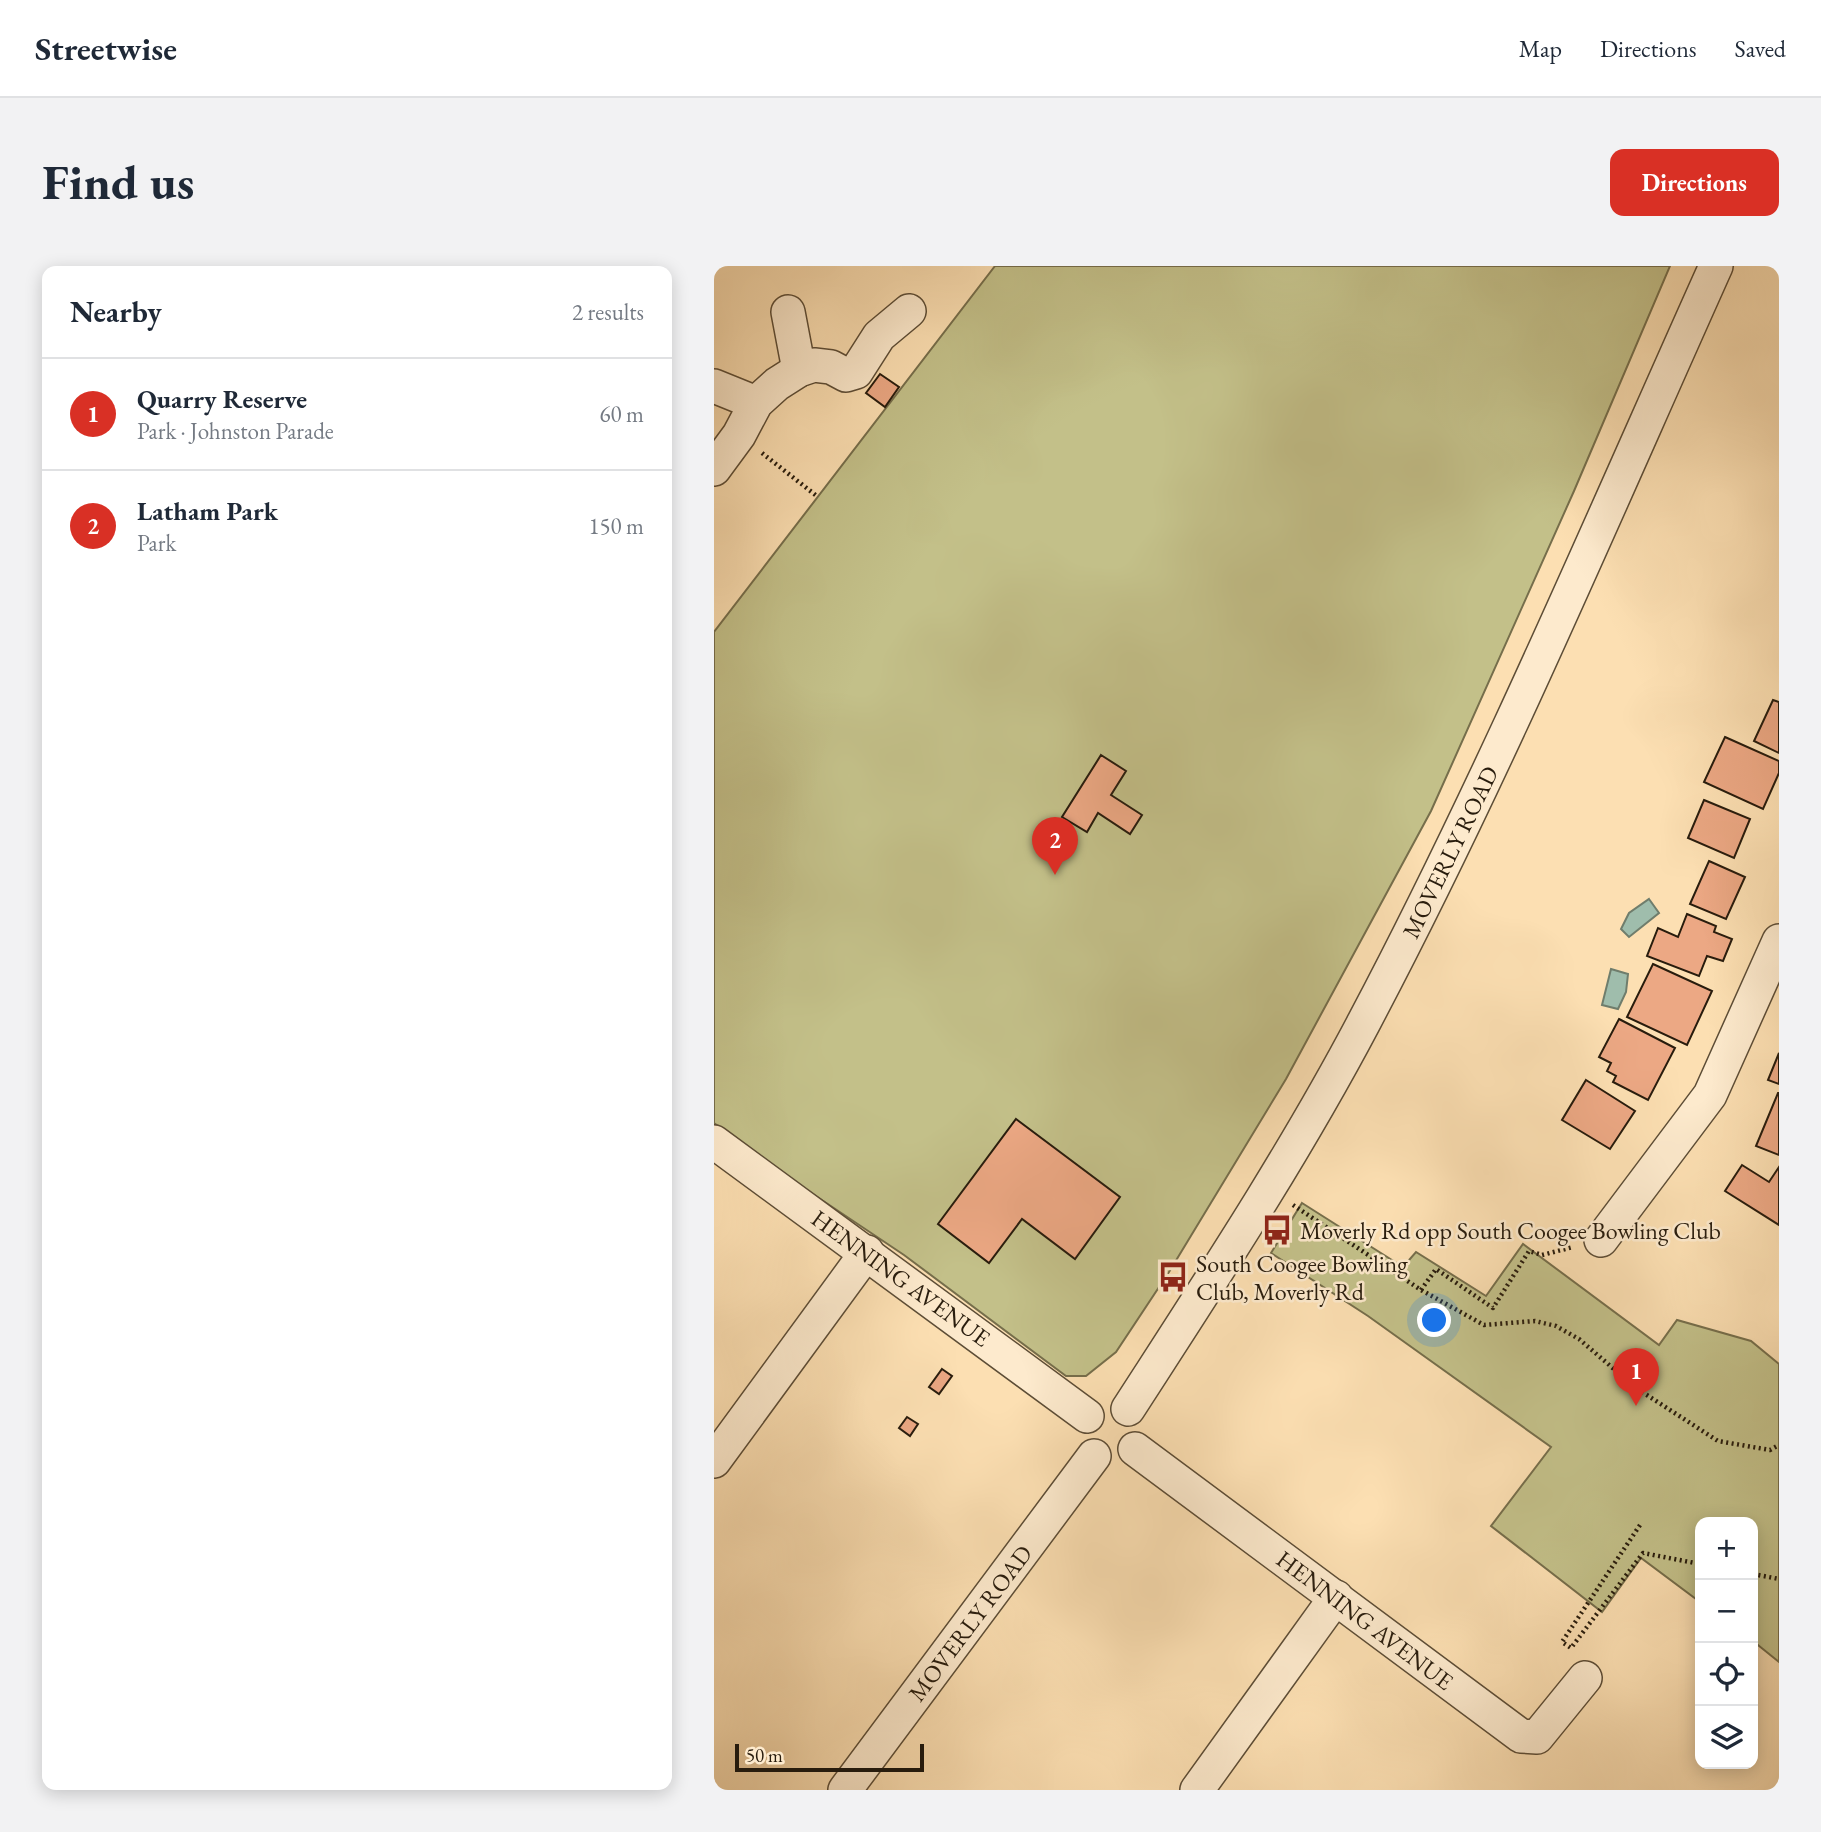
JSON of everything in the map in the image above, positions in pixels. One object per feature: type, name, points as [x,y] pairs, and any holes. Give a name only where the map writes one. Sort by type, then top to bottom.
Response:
[{"type":"street","name":"MOVERLY ROAD","points":[[1128,1409],[1298,1137],[1375,1000],[1481,792],[1716,266]]},
{"type":"street","points":[[714,469],[739,435],[756,403],[799,370],[814,365],[831,367],[846,375],[856,372],[879,335],[909,311]]},
{"type":"street","points":[[788,312],[799,370]]},
{"type":"street","points":[[714,386],[756,403]]},
{"type":"street","points":[[1601,1240],[1710,1095],[1779,941]]},
{"type":"street","name":"HENNING AVENUE","points":[[714,1142],[1087,1416]]},
{"type":"street","points":[[714,1461],[867,1252]]},
{"type":"street","points":[[1111,1403],[1128,1409],[1139,1423],[1139,1441],[1129,1455],[1111,1461],[1094,1456],[1083,1441],[1082,1433],[1087,1416],[1093,1409],[1111,1403]]},
{"type":"street","name":"HENNING AVENUE","points":[[1135,1448],[1528,1739],[1537,1737],[1585,1678]]},
{"type":"street","name":"MOVERLY ROAD","points":[[845,1790],[1094,1456]]},
{"type":"street","points":[[1197,1790],[1336,1597]]},
{"type":"path","points":[[739,435],[818,497]]},
{"type":"path","points":[[1293,1205],[1421,1290],[1483,1325],[1535,1321],[1556,1326],[1578,1339],[1636,1388],[1718,1441],[1769,1450],[1779,1445]]},
{"type":"path","points":[[1421,1290],[1436,1269],[1493,1308],[1529,1251],[1542,1255],[1601,1240]]},
{"type":"path","points":[[1640,1525],[1562,1642],[1571,1648],[1643,1553],[1695,1563]]},
{"type":"path","points":[[1758,1575],[1779,1579]]},
{"type":"shaded area","points":[[995,266],[1670,266],[1574,491],[1431,811],[1286,1079],[1169,1272],[1116,1352],[1086,1376],[1066,1376],[904,1255],[786,1176],[714,1123],[714,632]]},
{"type":"shaded area","points":[[1649,899],[1659,913],[1629,937],[1621,929],[1629,913]]},
{"type":"shaded area","points":[[1611,969],[1628,974],[1626,992],[1618,1009],[1602,1005]]},
{"type":"shaded area","points":[[1302,1203],[1403,1267],[1416,1252],[1486,1296],[1523,1244],[1659,1345],[1677,1320],[1751,1341],[1779,1364],[1779,1662],[1758,1645],[1758,1517],[1695,1517],[1695,1598],[1641,1558],[1602,1612],[1491,1526],[1551,1447],[1368,1316],[1271,1253]]},
{"type":"building","points":[[880,374],[899,387],[885,407],[866,393]]},
{"type":"building","points":[[1773,700],[1779,702],[1779,753],[1754,741]]},
{"type":"building","points":[[1725,737],[1779,761],[1779,773],[1763,809],[1704,782]]},
{"type":"building","points":[[1101,755],[1126,771],[1111,795],[1142,815],[1130,834],[1098,813],[1087,832],[1062,817]]},
{"type":"building","points":[[1704,800],[1750,819],[1734,858],[1688,838]]},
{"type":"building","points":[[1709,861],[1745,877],[1726,919],[1690,904]]},
{"type":"building","points":[[1687,914],[1716,926],[1714,932],[1732,939],[1723,961],[1707,956],[1699,976],[1647,956],[1658,928],[1678,937]]},
{"type":"building","points":[[1653,964],[1712,991],[1687,1045],[1627,1017]]},
{"type":"building","points":[[1619,1019],[1675,1048],[1648,1100],[1613,1082],[1616,1076],[1607,1071],[1611,1063],[1599,1057]]},
{"type":"building","points":[[1779,1053],[1779,1084],[1768,1080]]},
{"type":"building","points":[[1586,1080],[1635,1111],[1610,1149],[1562,1120]]},
{"type":"building","points":[[1779,1093],[1779,1155],[1756,1146]]},
{"type":"building","points":[[1016,1119],[1120,1197],[1075,1259],[1022,1219],[989,1263],[938,1224]]},
{"type":"building","points":[[1742,1165],[1769,1182],[1779,1167],[1779,1225],[1725,1191]]},
{"type":"building","points":[[942,1369],[952,1376],[939,1394],[929,1387]]},
{"type":"building","points":[[907,1417],[918,1424],[910,1436],[899,1428]]},
{"type":"place","name":"Latham Park","points":[[1055,875]]},
{"type":"place","name":"Moverly Rd opp South Coogee Bowling Club","points":[[1277,1230]]},
{"type":"place","name":"South Coogee Bowling Club, Moverly Rd","points":[[1173,1277]]},
{"type":"place","name":"Quarry Reserve","points":[[1636,1406]]}]
